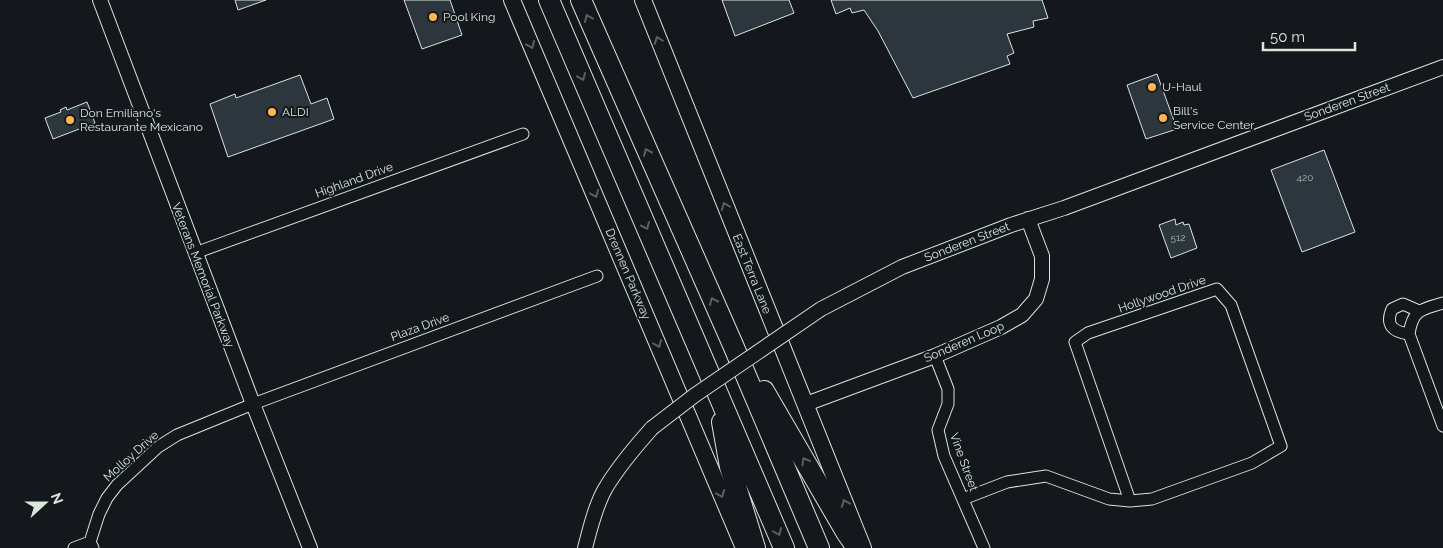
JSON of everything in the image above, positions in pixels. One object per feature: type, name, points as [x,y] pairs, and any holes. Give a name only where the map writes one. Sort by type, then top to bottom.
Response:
[{"type":"highway","points":[[549,0],[784,548]]},
{"type":"highway","points":[[581,0],[635,127],[733,345],[819,548]]},
{"type":"highway","points":[[733,345],[763,388],[857,548]]},
{"type":"highway","points":[[716,391],[730,467],[755,548]]},
{"type":"main road","name":"Drennen Parkway","points":[[512,0],[744,548]]},
{"type":"main road","name":"East Terra Lane","points":[[643,0],[740,246],[806,404],[863,548]]},
{"type":"street","name":"Veterans Memorial Parkway","points":[[100,0],[252,404],[310,548]]},
{"type":"street","name":"Sonderen Street","points":[[584,548],[604,490],[625,460],[652,428],[710,384],[821,309],[902,267],[1443,67]]},
{"type":"street","name":"Highland Drive","points":[[195,253],[524,134]]},
{"type":"street","name":"Sonderen Loop","points":[[806,404],[935,356],[1001,327],[1022,315],[1036,299],[1042,279],[1042,256],[1028,219]]},
{"type":"street","name":"Plaza Drive","points":[[252,404],[597,276]]},
{"type":"street","name":"Hollywood Drive","points":[[963,499],[1007,482],[1046,476],[1109,499],[1130,501],[1152,499],[1252,463],[1281,446],[1231,305],[1217,290],[1088,333],[1075,342],[1130,501]]},
{"type":"street","points":[[1443,303],[1419,311],[1411,322],[1409,334],[1443,426]]},
{"type":"street","points":[[1409,334],[1396,331],[1391,326],[1389,316],[1392,309],[1403,304],[1419,311]]},
{"type":"street","name":"Vine Street","points":[[935,356],[948,389],[948,404],[938,430],[944,456],[984,548]]},
{"type":"street","name":"Molloy Drive","points":[[92,545],[99,514],[107,498],[116,485],[158,447],[176,435],[252,404]]},
{"type":"street","points":[[74,548],[92,545]]},
{"type":"building","points":[[235,0],[266,0],[238,10]]},
{"type":"building","name":"Pool King","points":[[404,0],[450,0],[462,35],[422,49]]},
{"type":"building","points":[[722,0],[789,0],[794,13],[735,36]]},
{"type":"building","points":[[831,0],[1042,0],[1048,18],[1033,21],[1034,27],[1007,34],[1014,53],[1007,56],[1010,64],[913,98],[878,31],[864,10],[852,13],[850,8],[836,14]]},
{"type":"building","points":[[1157,74],[1177,129],[1146,139],[1127,85]]},
{"type":"building","name":"ALDI","points":[[300,75],[311,104],[327,98],[334,119],[228,157],[210,104],[235,94],[236,98]]},
{"type":"building","name":"Don Emiliano's Restaurante Mexicano","points":[[87,102],[95,123],[53,139],[45,118],[61,112],[60,110],[66,107],[67,110]]},
{"type":"building","points":[[1324,150],[1355,232],[1302,252],[1271,170]]},
{"type":"building","points":[[1175,219],[1176,225],[1183,222],[1184,225],[1189,224],[1197,248],[1171,258],[1159,225]]},
{"type":"place","name":"Pool King","points":[[433,17]]},
{"type":"place","name":"U-Haul","points":[[1152,87]]},
{"type":"place","name":"ALDI","points":[[272,112]]},
{"type":"place","name":"Bill's Service Center","points":[[1163,118]]},
{"type":"place","name":"Don Emiliano's Restaurante Mexicano","points":[[70,120]]}]
